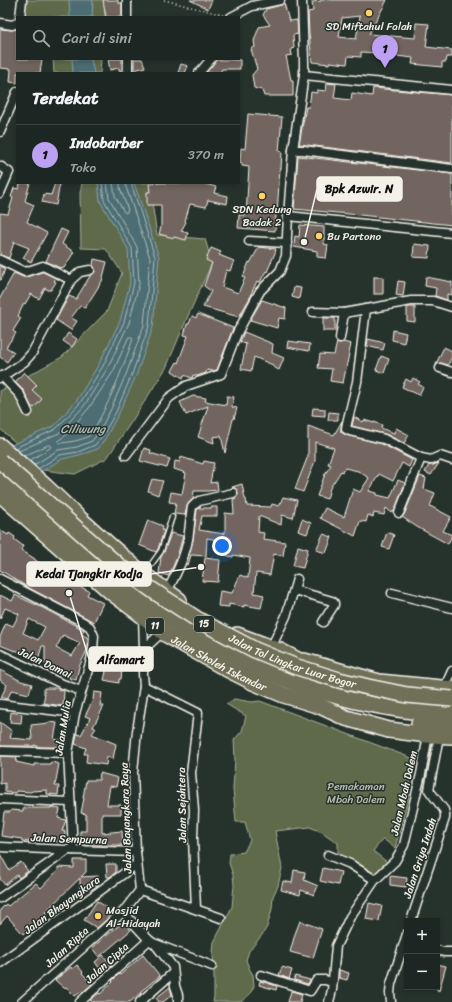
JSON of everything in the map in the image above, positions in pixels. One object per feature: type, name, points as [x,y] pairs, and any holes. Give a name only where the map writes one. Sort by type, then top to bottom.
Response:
[{"type":"highway","points":[[0,446],[144,575],[204,617],[220,626],[235,634],[299,660],[379,682],[450,695]]},
{"type":"highway","name":"Jalan Tol Lingkar Luar Bogor","points":[[0,461],[120,567],[200,622],[255,650],[294,666],[339,680],[407,695],[450,695]]},
{"type":"highway","name":"Jalan Tol Lingkar Luar Bogor","points":[[0,478],[112,577],[190,633],[232,656],[280,677],[328,693],[363,702],[405,710],[452,714]]},
{"type":"highway","name":"Jalan Sholeh Iskandar","points":[[0,494],[111,592],[167,635],[227,669],[254,682],[284,695],[320,706]]},
{"type":"highway","points":[[320,706],[346,718],[390,730],[440,736]]},
{"type":"highway","name":"11","points":[[320,706],[395,720],[452,726]]},
{"type":"street","points":[[20,16],[22,0]]},
{"type":"street","points":[[127,0],[127,16]]},
{"type":"street","points":[[233,16],[252,6],[280,0]]},
{"type":"street","points":[[126,455],[168,398],[186,386],[221,374],[237,333],[260,291],[280,271],[286,256],[293,150],[304,76],[302,0]]},
{"type":"street","points":[[0,23],[12,25],[16,23]]},
{"type":"street","points":[[128,60],[128,72]]},
{"type":"street","points":[[201,72],[210,60]]},
{"type":"street","points":[[304,76],[452,90]]},
{"type":"street","points":[[0,132],[13,110],[16,96]]},
{"type":"street","points":[[293,150],[452,169]]},
{"type":"street","points":[[0,166],[9,172],[0,193]]},
{"type":"street","points":[[288,216],[452,233]]},
{"type":"street","points":[[249,241],[287,243]]},
{"type":"street","points":[[0,260],[25,272],[43,266],[71,280]]},
{"type":"street","points":[[28,412],[20,395],[1,377],[24,362],[32,353],[71,280],[80,272],[90,270]]},
{"type":"street","points":[[313,312],[344,313],[411,300],[433,302],[452,307]]},
{"type":"street","points":[[366,309],[357,382],[346,429],[384,439],[421,458],[431,460],[440,456],[452,460]]},
{"type":"street","points":[[340,338],[344,313]]},
{"type":"street","points":[[440,368],[452,372]]},
{"type":"street","points":[[399,513],[421,458]]},
{"type":"street","points":[[167,591],[184,553],[188,539],[192,507],[199,501],[232,493]]},
{"type":"street","name":"Jalan Mulia","points":[[0,579],[83,622],[90,627],[94,636],[91,660],[74,713],[68,753],[71,850]]},
{"type":"street","points":[[271,648],[286,616],[297,579]]},
{"type":"street","points":[[294,590],[332,601],[334,603],[323,622]]},
{"type":"street","points":[[392,593],[452,608]]},
{"type":"street","name":"Jalan Bayangkara Raya","points":[[140,890],[136,852],[133,772],[137,731],[144,686],[143,616]]},
{"type":"street","points":[[144,649],[158,636],[167,635]]},
{"type":"street","name":"Jalan Damai","points":[[0,654],[60,683],[81,691]]},
{"type":"street","points":[[91,660],[126,661],[143,664]]},
{"type":"street","points":[[450,695],[452,671]]},
{"type":"street","name":"Jalan Sejahtera","points":[[144,686],[198,713],[191,774],[194,810],[193,838],[196,909]]},
{"type":"street","points":[[0,704],[74,713]]},
{"type":"street","name":"Jalan Mbah Dalem","points":[[329,1002],[336,946],[350,917],[375,880],[395,861],[404,844],[421,774],[440,736]]},
{"type":"street","name":"Jalan Griya Indah","points":[[412,918],[445,818],[444,810],[429,790],[440,736]]},
{"type":"street","points":[[0,751],[68,753]]},
{"type":"street","points":[[0,799],[70,802]]},
{"type":"street","name":"Jalan Sempurna","points":[[0,847],[136,852]]},
{"type":"street","points":[[0,898],[71,850]]},
{"type":"street","points":[[328,855],[350,864],[375,880]]},
{"type":"street","name":"Jalan Bhayangkara","points":[[0,963],[137,864]]},
{"type":"street","points":[[140,890],[221,918]]},
{"type":"street","name":"Jalan Ripta","points":[[22,1002],[123,912],[140,890]]},
{"type":"street","points":[[123,912],[152,942],[173,967],[178,1002]]},
{"type":"street","points":[[152,942],[212,966]]},
{"type":"street","name":"Jalan Cipta","points":[[80,1002],[152,942]]},
{"type":"street","points":[[391,1002],[391,984],[404,945]]},
{"type":"street","points":[[440,951],[452,952]]},
{"type":"street","points":[[140,1002],[173,973]]},
{"type":"street","points":[[261,975],[310,991],[317,980],[332,982]]},
{"type":"lane","points":[[144,575],[161,551],[172,517]]},
{"type":"path","points":[[164,0],[227,16]]},
{"type":"green space","points":[[19,0],[104,0],[105,16],[26,16],[20,11]]},
{"type":"green space","points":[[53,60],[101,60],[100,72],[54,72]]},
{"type":"green space","points":[[82,184],[149,184],[157,235],[205,239],[212,263],[166,368],[132,421],[107,458],[75,474],[43,470],[0,429],[0,391],[62,357],[107,311],[122,273],[106,249],[81,248],[80,193]]},
{"type":"green space","name":"Pemakaman Mbah Dalem","points":[[234,699],[252,702],[260,701],[414,759],[408,800],[395,848],[383,839],[373,851],[387,862],[374,874],[338,852],[338,843],[322,832],[310,827],[275,831],[282,868],[278,886],[273,896],[272,909],[267,927],[249,951],[246,960],[253,975],[254,986],[250,994],[241,1002],[213,1002],[214,942],[232,907],[234,885],[233,875],[229,863],[230,854],[244,852],[250,840],[245,822],[236,822],[233,789],[235,760],[234,740],[242,731],[246,716],[226,704]]},
{"type":"water","points":[[69,0],[93,0],[92,16],[70,16]]},
{"type":"water","points":[[72,60],[91,60],[94,72],[73,72]]},
{"type":"water","name":"Ciliwung","points":[[98,184],[134,184],[159,257],[153,327],[136,376],[119,413],[98,449],[62,459],[0,496],[0,450],[54,426],[77,400],[99,364],[120,321],[130,283],[128,249],[100,201]]},
{"type":"building","points":[[103,0],[118,0],[118,3],[122,3],[122,16],[106,16]]},
{"type":"building","points":[[190,0],[212,0],[208,9]]},
{"type":"building","points":[[387,0],[369,34],[415,38],[416,23],[429,24],[426,47],[452,50],[452,57],[447,57],[446,62],[442,62],[442,67],[412,64],[413,58],[388,55],[388,60],[379,59],[379,53],[361,52],[361,57],[348,56],[347,64],[312,62],[308,12],[313,11],[312,2]],"holes":[[[360,16],[356,39],[339,37],[342,18]]]},
{"type":"building","points":[[284,3],[289,21],[297,20],[298,34],[293,35],[294,48],[291,49],[292,55],[286,56],[291,80],[293,80],[293,96],[264,96],[262,90],[254,88],[252,75],[257,69],[251,49],[255,47],[254,41],[259,27],[270,25],[263,15],[266,9]]},
{"type":"building","points":[[0,29],[16,29],[16,60],[42,60],[40,72],[16,72],[16,83],[10,82],[11,69],[0,68]]},
{"type":"building","points":[[108,60],[122,60],[122,70],[119,71],[119,68],[110,70]]},
{"type":"building","points":[[134,60],[142,60],[145,67],[134,70]]},
{"type":"building","points":[[216,60],[240,60],[240,69],[222,69],[220,72],[207,72]]},
{"type":"building","points":[[181,64],[188,66],[185,72],[178,72]]},
{"type":"building","points":[[327,83],[336,84],[334,98],[351,100],[352,93],[372,96],[373,88],[452,95],[452,163],[299,144],[306,107],[309,107],[311,92],[317,93],[317,90],[326,91]]},
{"type":"building","points":[[248,114],[282,117],[279,151],[282,152],[281,169],[275,231],[238,228],[239,215],[246,215],[249,167],[242,166],[242,163],[240,163],[241,148],[245,149]]},
{"type":"building","points":[[298,156],[452,174],[452,225],[294,209]]},
{"type":"building","points":[[20,184],[30,184],[25,201],[34,205],[27,222],[47,233],[31,262],[23,258],[29,248],[14,242],[9,258],[0,255],[0,213],[8,214],[13,198],[11,197],[14,188],[19,189]]},
{"type":"building","points":[[55,184],[60,184],[56,205],[42,202],[44,194],[51,195]]},
{"type":"building","points":[[149,184],[206,184],[216,187],[214,193],[228,196],[227,204],[208,200],[206,207],[190,204],[186,222],[181,231],[188,233],[186,240],[159,234],[161,227],[161,205],[147,205],[147,192],[150,192]]},
{"type":"building","points":[[300,225],[324,227],[324,244],[328,245],[326,258],[317,257],[317,251],[294,247],[295,236],[299,237]]},
{"type":"building","points":[[61,229],[68,232],[62,244],[74,252],[64,268],[60,268],[46,261]]},
{"type":"building","points":[[414,244],[430,246],[429,258],[413,257]]},
{"type":"building","points":[[259,247],[276,249],[267,272],[266,271],[260,282],[257,281],[252,294],[239,317],[203,307],[211,291],[204,286],[212,263],[206,260],[211,248],[221,252],[219,255],[234,261],[230,271],[226,270],[222,287],[238,293],[245,278],[243,277],[249,262],[250,263]]},
{"type":"building","points":[[94,259],[107,262],[102,281],[85,308],[80,306],[71,318],[77,321],[71,330],[56,320],[69,296],[76,299],[90,276],[95,272],[93,265]]},
{"type":"building","points":[[0,266],[5,269],[1,280],[0,280]]},
{"type":"building","points":[[43,272],[56,278],[54,281],[56,282],[51,290],[45,288],[39,299],[31,294],[25,304],[24,303],[18,316],[21,318],[13,331],[16,333],[6,347],[14,352],[7,362],[0,357],[0,298],[14,273],[26,277]]},
{"type":"building","points":[[374,277],[383,277],[383,294],[374,294]]},
{"type":"building","points":[[426,277],[452,282],[452,295],[447,294],[447,300],[435,296],[436,288],[425,286]]},
{"type":"building","points":[[398,281],[405,282],[403,296],[396,295]]},
{"type":"building","points":[[294,287],[301,288],[299,299],[292,297]]},
{"type":"building","points":[[262,300],[286,308],[285,319],[279,318],[277,328],[250,320]]},
{"type":"building","points":[[407,307],[415,307],[415,322],[407,321]]},
{"type":"building","points":[[198,314],[233,328],[217,370],[207,370],[206,373],[197,376],[193,375],[192,378],[184,375],[183,378],[172,371],[177,362],[178,363],[188,336],[184,335],[187,324],[189,324],[192,316],[196,318]]},
{"type":"building","points":[[323,318],[335,318],[335,331],[323,331]]},
{"type":"building","points":[[393,330],[406,333],[404,343],[392,340]]},
{"type":"building","points":[[244,332],[273,344],[272,353],[284,358],[279,370],[273,367],[273,365],[254,357],[251,371],[241,369],[246,344],[240,342]]},
{"type":"building","points":[[68,333],[77,339],[72,347],[63,341]]},
{"type":"building","points":[[368,339],[385,343],[383,350],[367,346]]},
{"type":"building","points":[[288,341],[310,344],[309,351],[287,347]]},
{"type":"building","points":[[337,342],[351,344],[343,383],[330,381],[332,369],[318,368],[320,354],[334,355]]},
{"type":"building","points":[[444,347],[452,351],[452,357],[448,365],[441,363],[436,364]]},
{"type":"building","points":[[381,356],[389,359],[384,373],[376,370]]},
{"type":"building","points":[[24,372],[37,385],[32,390],[42,399],[34,408],[31,406],[24,391],[15,382]]},
{"type":"building","points":[[413,378],[420,382],[418,384],[423,387],[419,395],[402,387],[406,379],[411,382]]},
{"type":"building","points":[[193,396],[206,398],[205,401],[226,405],[227,396],[234,397],[232,407],[237,408],[225,453],[221,436],[213,437],[214,443],[198,437],[208,406],[186,415],[180,402]]},
{"type":"building","points":[[313,408],[325,409],[325,416],[312,415]]},
{"type":"building","points":[[329,412],[338,413],[338,420],[328,420]]},
{"type":"building","points":[[354,417],[363,422],[364,420],[382,425],[381,428],[394,433],[396,428],[409,435],[404,443],[385,434],[352,426]]},
{"type":"building","points":[[342,421],[341,432],[344,434],[382,444],[412,460],[409,467],[402,463],[393,481],[379,474],[369,491],[377,493],[377,495],[390,498],[398,480],[405,483],[394,512],[393,511],[392,513],[386,508],[384,515],[374,513],[373,517],[368,515],[366,522],[360,521],[355,536],[320,518],[325,508],[344,517],[353,489],[360,492],[369,478],[358,471],[345,468],[342,472],[341,471],[330,488],[327,499],[317,496],[325,474],[331,465],[328,464],[334,448],[315,442],[315,461],[303,492],[295,489],[308,456],[308,426],[334,435]]},
{"type":"building","points":[[144,448],[151,450],[150,453],[170,459],[167,468],[140,461]]},
{"type":"building","points":[[181,457],[203,464],[204,461],[214,463],[210,483],[217,482],[218,490],[194,491],[193,499],[187,506],[185,515],[174,514],[176,503],[169,502],[171,492],[182,494],[186,473],[174,469],[175,461],[180,462]]},
{"type":"building","points":[[439,463],[431,475],[425,472],[429,465]]},
{"type":"building","points":[[420,476],[426,478],[424,489],[435,493],[430,506],[451,517],[443,531],[452,535],[448,544],[402,517]]},
{"type":"building","points":[[152,479],[163,481],[158,495],[148,491]]},
{"type":"building","points":[[242,484],[247,506],[271,507],[272,504],[279,506],[283,497],[297,500],[293,518],[282,515],[281,525],[259,516],[258,532],[264,533],[263,539],[285,542],[283,556],[274,554],[270,575],[256,573],[254,593],[264,595],[261,608],[229,604],[229,607],[218,606],[220,591],[232,593],[240,575],[248,578],[250,558],[225,555],[227,542],[207,538],[206,556],[191,555],[188,565],[186,564],[193,540],[197,510],[199,508],[217,507],[217,516],[202,516],[199,530],[224,534],[225,513],[234,514],[233,499],[235,499],[238,494],[237,490],[232,487]]},
{"type":"building","points":[[302,519],[311,523],[307,534],[298,531]]},
{"type":"building","points":[[148,520],[163,526],[162,530],[164,531],[156,552],[139,545]]},
{"type":"building","points":[[0,530],[15,537],[14,539],[23,546],[21,550],[35,560],[53,572],[54,570],[66,576],[64,579],[89,591],[87,595],[103,603],[94,622],[29,588],[0,570]]},
{"type":"building","points":[[387,532],[394,535],[389,549],[382,547]]},
{"type":"building","points":[[171,533],[183,536],[177,557],[169,576],[159,573],[161,557]]},
{"type":"building","points":[[323,534],[332,537],[326,553],[316,550]]},
{"type":"building","points":[[298,546],[308,549],[303,568],[293,566]]},
{"type":"building","points":[[205,558],[220,560],[218,582],[202,581]]},
{"type":"building","points":[[0,595],[12,601],[15,595],[84,630],[82,634],[88,638],[88,648],[79,667],[76,680],[69,678],[69,676],[45,664],[45,646],[42,646],[38,660],[0,645],[0,637],[6,623],[13,626],[19,614],[5,608],[0,619]],"holes":[[[29,619],[45,627],[38,640],[23,633]],[[63,635],[80,643],[72,656],[56,648]]]},
{"type":"building","points":[[107,667],[122,670],[119,683],[104,680]]},
{"type":"building","points":[[0,670],[21,681],[32,684],[29,694],[12,690],[7,699],[1,697],[7,685],[0,680]]},
{"type":"building","points":[[44,688],[55,688],[64,691],[63,706],[43,703],[45,694]]},
{"type":"building","points":[[94,692],[102,693],[100,706],[104,706],[93,727],[96,728],[92,734],[116,744],[113,759],[107,757],[106,765],[86,762],[87,754],[84,754],[86,748],[75,744],[77,734],[81,735],[90,718],[85,716],[93,700]]},
{"type":"building","points":[[11,712],[22,714],[21,723],[10,722]]},
{"type":"building","points":[[0,722],[12,731],[10,738],[32,740],[31,725],[49,722],[57,723],[54,739],[64,741],[63,747],[41,747],[34,745],[0,746]]},
{"type":"building","points":[[0,756],[17,757],[16,762],[34,766],[34,764],[50,764],[51,762],[59,764],[55,786],[59,786],[58,795],[47,794],[47,790],[31,792],[16,791],[16,793],[5,792],[5,783],[0,784]]},
{"type":"building","points":[[100,773],[118,778],[116,787],[110,786],[107,805],[121,805],[121,814],[102,814],[102,833],[122,831],[123,845],[80,844],[80,831],[86,831],[86,814],[81,813],[86,780],[99,780]]},
{"type":"building","points":[[51,807],[60,809],[58,818],[66,820],[62,831],[65,831],[64,842],[29,840],[29,842],[22,841],[22,839],[1,836],[4,812],[10,812],[11,810],[23,811],[23,808]]},
{"type":"building","points":[[0,854],[9,870],[21,862],[28,871],[19,878],[17,875],[5,885],[0,879]]},
{"type":"building","points":[[74,860],[86,860],[86,872],[81,877],[98,876],[98,885],[93,889],[80,889],[80,878],[45,912],[47,914],[33,924],[23,934],[7,916],[0,924],[0,910],[6,904],[8,906],[36,883],[41,888],[58,870],[58,867],[74,868]]},
{"type":"building","points":[[106,864],[116,864],[116,872],[110,877],[107,877]]},
{"type":"building","points":[[323,868],[341,872],[338,885],[320,881]]},
{"type":"building","points":[[294,870],[305,872],[304,880],[318,886],[314,895],[301,890],[300,895],[281,890],[283,881],[292,883]]},
{"type":"building","points":[[390,876],[407,878],[406,887],[390,885]]},
{"type":"building","name":"Masjid Al-Hidayah","points":[[97,901],[112,911],[107,919],[97,928],[84,920]]},
{"type":"building","points":[[369,903],[382,906],[379,921],[366,919]]},
{"type":"building","points":[[300,921],[322,929],[313,958],[290,952]]},
{"type":"building","points":[[123,922],[131,930],[99,957],[92,948]]},
{"type":"building","points":[[103,955],[112,966],[105,973],[103,973],[95,962]]},
{"type":"building","points":[[143,955],[160,976],[140,992],[141,993],[130,1002],[92,1002],[90,1000],[99,993],[100,994],[119,974],[120,975]]},
{"type":"building","points":[[77,965],[92,984],[83,992],[82,991],[75,996],[66,987],[64,988],[55,980],[71,967],[72,969]]},
{"type":"building","points":[[440,965],[446,966],[440,987]]},
{"type":"building","points":[[282,967],[292,970],[289,979],[279,975]]},
{"type":"building","points":[[339,970],[349,973],[347,980],[339,978]]},
{"type":"building","points":[[295,976],[310,980],[308,984],[294,980]]},
{"type":"building","points":[[260,981],[277,986],[276,990],[259,985]]},
{"type":"building","points":[[170,987],[172,995],[163,1002],[159,1002],[156,998]]},
{"type":"building","points":[[291,991],[302,994],[300,1002],[288,1002]]},
{"type":"place","name":"SD Miftahul Falah","points":[[369,13]]},
{"type":"place","name":"Indobarber","points":[[385,68]]},
{"type":"place","name":"SDN Kedung Badak 2","points":[[262,196]]},
{"type":"place","name":"Bu Partono","points":[[319,236]]},
{"type":"place","name":"Bpk Azwir. N","points":[[304,242]]},
{"type":"place","name":"Kedai Tjangkir Kodja","points":[[201,567]]},
{"type":"place","name":"Alfamart","points":[[69,593]]},
{"type":"place","name":"Masjid Al-Hidayah","points":[[98,916]]}]
